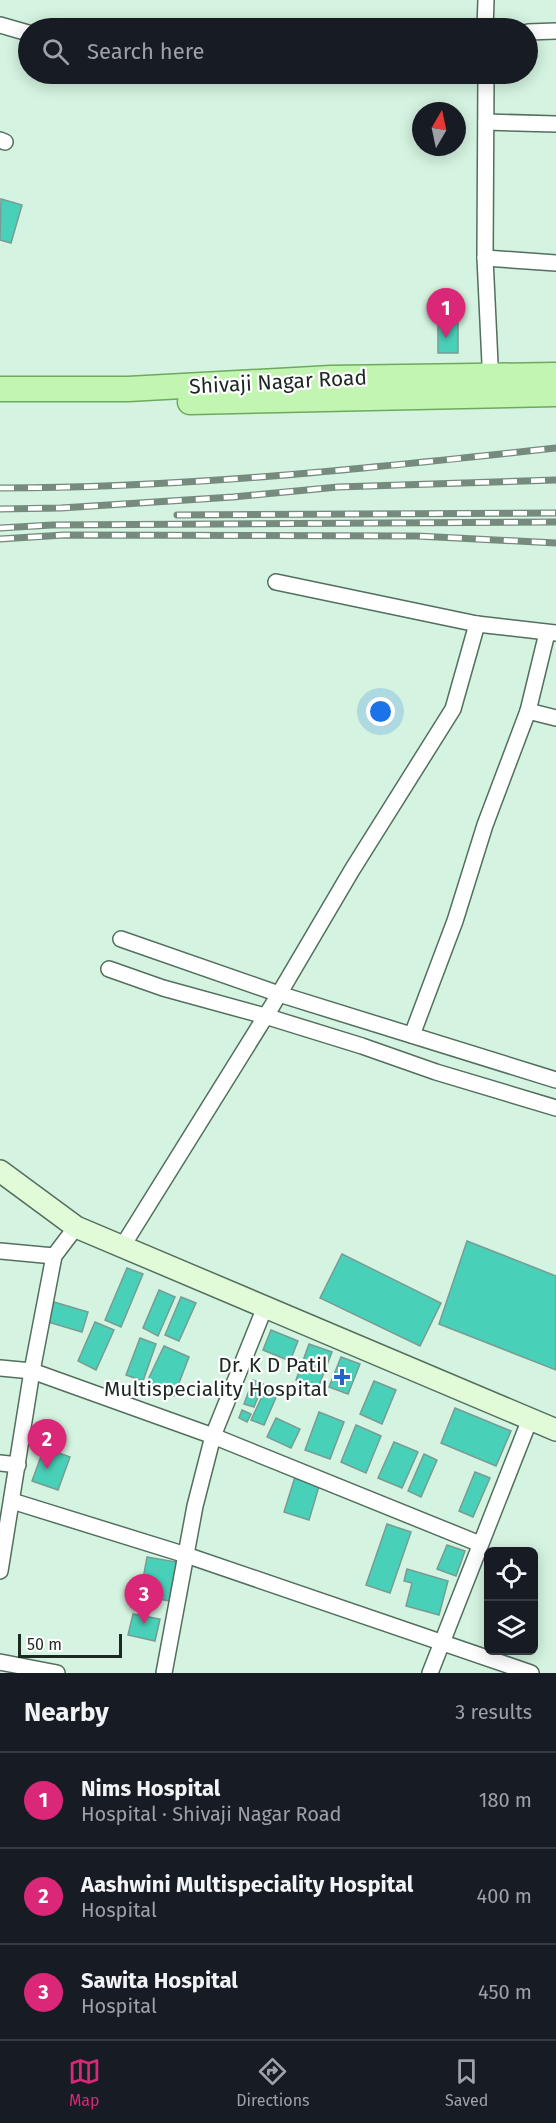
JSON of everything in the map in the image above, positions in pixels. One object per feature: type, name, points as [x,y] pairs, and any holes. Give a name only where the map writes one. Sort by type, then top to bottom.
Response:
[{"type":"main road","name":"Shivaji Nagar Road","points":[[0,404],[60,405],[491,385],[556,375]]},
{"type":"main road","name":"Shivaji Nagar Road","points":[[0,389],[128,389],[331,378],[491,385],[556,394]]},
{"type":"main road","points":[[0,1171],[76,1227],[556,1430]]},
{"type":"street","points":[[486,0],[486,18]]},
{"type":"street","points":[[0,25],[18,30]]},
{"type":"street","points":[[538,32],[556,31]]},
{"type":"street","points":[[486,84],[485,258],[491,385]]},
{"type":"street","points":[[486,122],[556,124]]},
{"type":"street","points":[[485,258],[556,263]]},
{"type":"street","points":[[276,582],[477,624],[552,633],[528,711],[485,825],[455,921],[412,1035]]},
{"type":"street","points":[[122,1247],[453,709],[477,624]]},
{"type":"street","points":[[528,711],[556,718]]},
{"type":"street","points":[[121,939],[279,994],[556,1080]]},
{"type":"street","points":[[109,969],[163,988],[266,1016],[436,1072],[556,1108]]},
{"type":"street","points":[[0,1571],[32,1371],[54,1256],[76,1227]]},
{"type":"street","points":[[0,1251],[54,1256]]},
{"type":"street","points":[[164,1673],[195,1506],[213,1436],[265,1307]]},
{"type":"street","points":[[0,1368],[32,1371],[213,1436],[480,1544]]},
{"type":"street","points":[[430,1673],[530,1419]]},
{"type":"street","points":[[0,1463],[18,1465]]},
{"type":"street","points":[[12,1501],[186,1555],[531,1673]]},
{"type":"street","points":[[0,1662],[57,1673]]},
{"type":"building","points":[[1,199],[22,205],[11,243],[0,240]]},
{"type":"building","points":[[438,309],[458,309],[458,353],[438,353]]},
{"type":"building","points":[[467,1241],[556,1276],[556,1370],[439,1324]]},
{"type":"building","points":[[342,1254],[441,1303],[420,1346],[320,1298]]},
{"type":"building","points":[[127,1268],[143,1274],[121,1327],[105,1320]]},
{"type":"building","points":[[159,1290],[175,1297],[158,1336],[143,1328]]},
{"type":"building","points":[[181,1297],[196,1303],[179,1341],[165,1335]]},
{"type":"building","points":[[54,1302],[88,1312],[82,1332],[48,1322]]},
{"type":"building","points":[[95,1322],[114,1330],[96,1370],[78,1361]]},
{"type":"building","points":[[271,1330],[298,1341],[290,1361],[263,1350]]},
{"type":"building","points":[[140,1338],[156,1344],[143,1381],[126,1375]]},
{"type":"building","points":[[309,1344],[332,1352],[318,1388],[296,1380]]},
{"type":"building","points":[[164,1346],[189,1357],[174,1396],[147,1382]]},
{"type":"building","points":[[341,1357],[360,1364],[348,1394],[329,1387]]},
{"type":"building","points":[[253,1380],[263,1384],[254,1407],[244,1404]]},
{"type":"building","points":[[374,1381],[396,1390],[382,1424],[360,1414]]},
{"type":"building","points":[[266,1388],[278,1393],[264,1425],[251,1420]]},
{"type":"building","points":[[455,1408],[511,1431],[496,1466],[441,1443]]},
{"type":"building","points":[[242,1410],[251,1414],[247,1422],[239,1418]]},
{"type":"building","points":[[319,1412],[344,1422],[330,1459],[305,1450]]},
{"type":"building","points":[[276,1418],[300,1429],[291,1448],[267,1437]]},
{"type":"building","points":[[356,1425],[381,1436],[366,1473],[341,1462]]},
{"type":"building","points":[[47,1440],[59,1444],[56,1452],[70,1457],[58,1490],[32,1481]]},
{"type":"building","points":[[394,1442],[418,1452],[402,1488],[378,1478]]},
{"type":"building","points":[[424,1454],[437,1460],[421,1497],[408,1491]]},
{"type":"building","points":[[475,1472],[490,1478],[473,1517],[459,1511]]},
{"type":"building","points":[[295,1477],[320,1483],[309,1520],[284,1512]]},
{"type":"building","points":[[387,1524],[411,1532],[390,1593],[366,1585]]},
{"type":"building","points":[[447,1545],[465,1551],[456,1576],[437,1569]]},
{"type":"building","points":[[147,1557],[182,1563],[174,1602],[140,1595]]},
{"type":"building","points":[[407,1569],[448,1581],[439,1615],[406,1606],[412,1583],[404,1581]]},
{"type":"building","points":[[133,1614],[160,1619],[155,1641],[128,1635]]},
{"type":"railway","points":[[0,488],[209,481],[556,448]]},
{"type":"railway","points":[[0,509],[61,508],[233,497],[338,487],[556,480]]},
{"type":"railway","points":[[177,515],[556,513]]},
{"type":"railway","points":[[0,528],[52,525],[556,522]]},
{"type":"railway","points":[[0,539],[64,535],[417,536],[556,543]]},
{"type":"place","name":"Nims Hospital","points":[[446,338]]},
{"type":"place","name":"Dr. K D Patil Multispeciality Hospital","points":[[342,1377]]},
{"type":"place","name":"Aashwini Multispeciality Hospital","points":[[47,1469]]},
{"type":"place","name":"Sawita Hospital","points":[[144,1624]]}]
